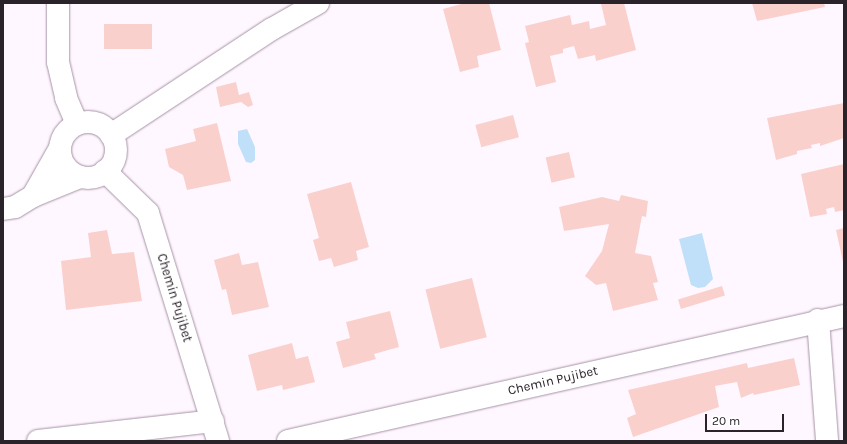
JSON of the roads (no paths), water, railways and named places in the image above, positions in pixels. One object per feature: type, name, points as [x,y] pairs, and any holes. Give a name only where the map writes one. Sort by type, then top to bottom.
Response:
[{"type":"street","points":[[58,3],[58,62],[66,98],[77,124]]},
{"type":"street","points":[[112,135],[272,29],[318,3]]},
{"type":"street","points":[[3,209],[15,207],[33,196],[80,177],[93,177],[105,171],[114,158],[115,143],[112,135],[104,127],[94,122],[77,124],[67,131],[60,148],[33,196]]},
{"type":"street","points":[[60,148],[63,163],[67,169],[80,177]]},
{"type":"street","name":"Chemin Pujibet","points":[[105,171],[148,213],[215,431]]},
{"type":"street","name":"Chemin Pujibet","points":[[288,441],[818,320],[844,316]]},
{"type":"street","points":[[818,320],[827,441]]},
{"type":"street","points":[[38,441],[215,431]]},
{"type":"water","points":[[247,129],[255,147],[255,160],[251,163],[246,162],[238,144],[238,131]]},
{"type":"water","points":[[702,233],[713,279],[705,287],[698,288],[691,285],[679,239]]}]
